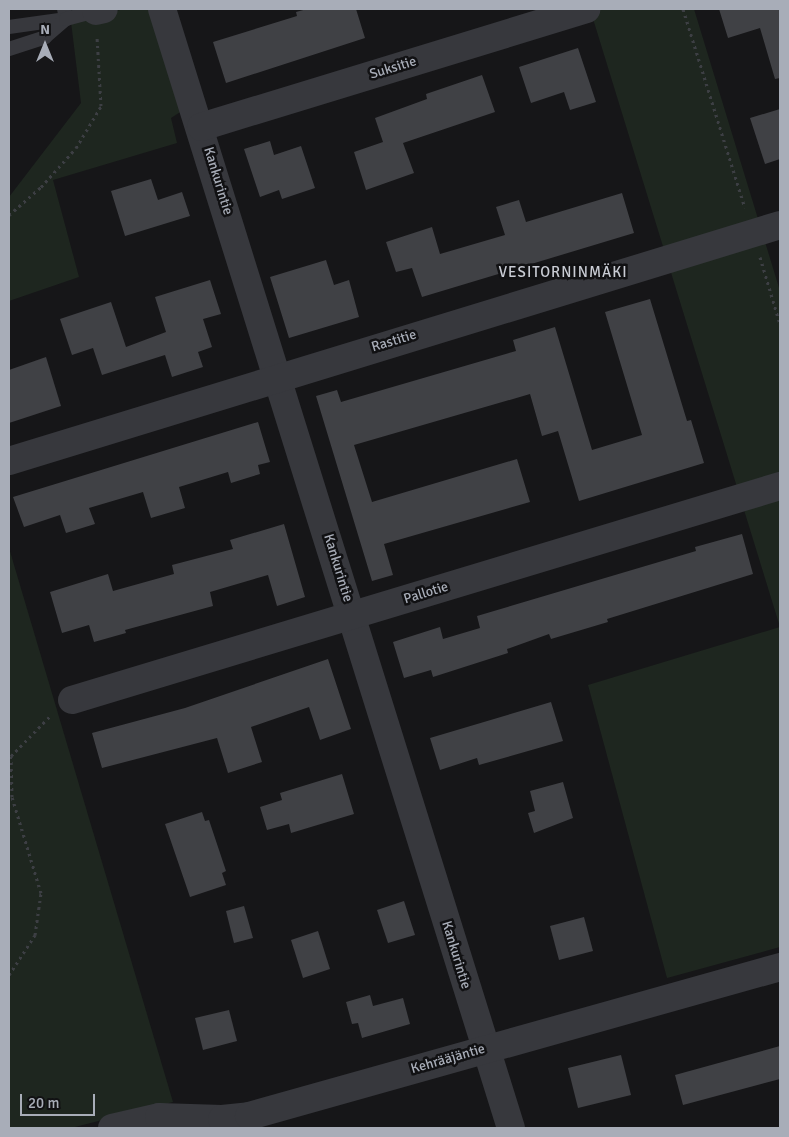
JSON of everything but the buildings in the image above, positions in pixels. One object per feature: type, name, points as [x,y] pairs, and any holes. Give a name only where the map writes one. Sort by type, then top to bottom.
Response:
[{"type":"street","name":"Kankurintie","points":[[162,9],[201,127],[511,1128]]},
{"type":"street","name":"Suksitie","points":[[201,127],[586,9]]},
{"type":"street","name":"Rastitie","points":[[9,461],[278,376],[780,225]]},
{"type":"street","name":"Pallotie","points":[[72,700],[780,486]]},
{"type":"street","name":"Kehrääjäntie","points":[[112,1128],[159,1117],[222,1119],[249,1116],[485,1048],[780,967]]},
{"type":"lane","points":[[9,28],[65,14],[100,10]]},
{"type":"lane","points":[[9,48],[45,37],[65,14]]},
{"type":"path","points":[[683,9],[780,324]]},
{"type":"path","points":[[9,215],[42,187],[76,148],[101,106],[100,10]]},
{"type":"path","points":[[9,975],[35,935],[41,893],[12,797],[10,756],[41,722],[72,700]]},
{"type":"shaded area","points":[[124,9],[155,9],[185,109],[171,118],[177,143],[53,180],[79,277],[9,301],[9,197],[81,103],[71,22]]},
{"type":"shaded area","points":[[590,9],[694,9],[780,291],[780,627]]},
{"type":"shaded area","points":[[9,548],[173,1102],[71,1128],[9,1128]]},
{"type":"shaded area","points":[[780,627],[780,947],[667,978],[588,685]]},
{"type":"district","name":"VESITORNINMÄKI","points":[[563,273]]}]
